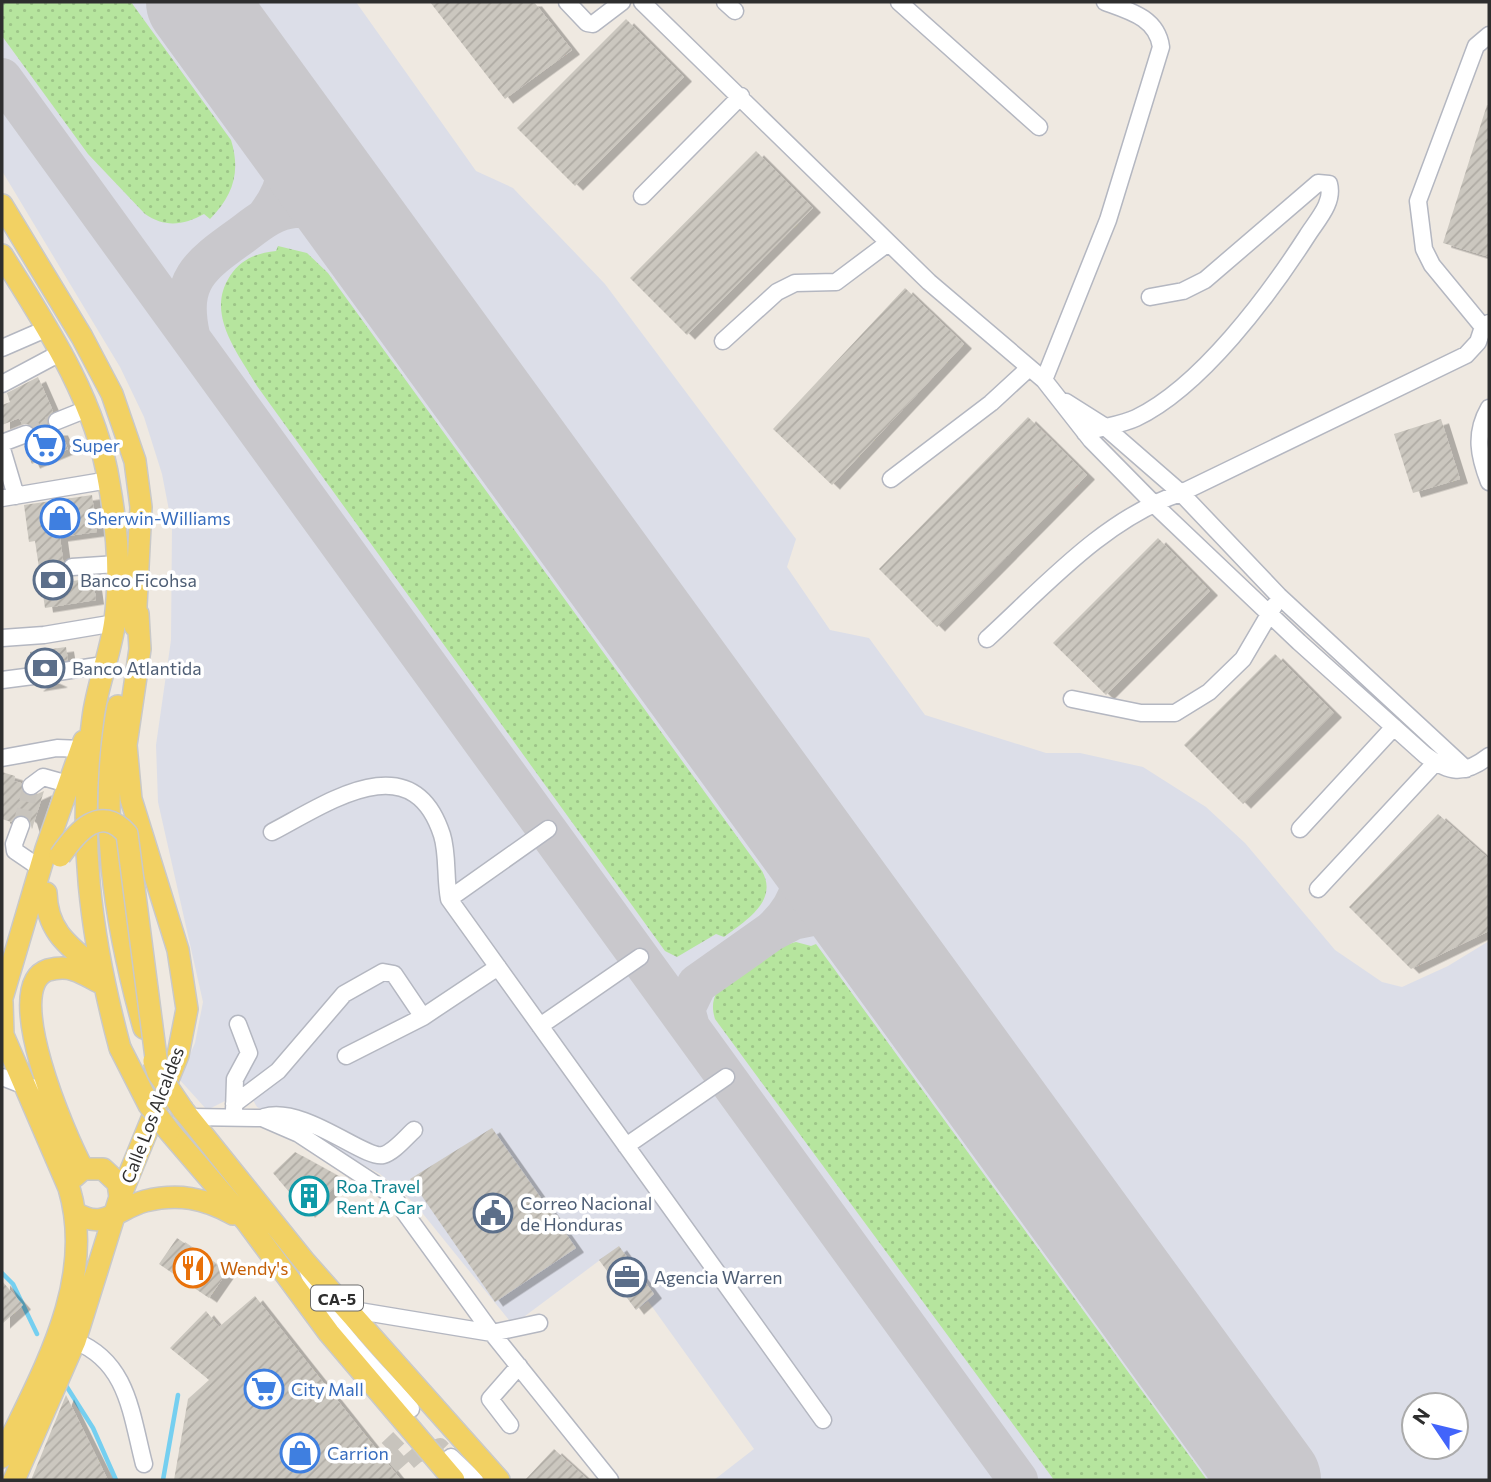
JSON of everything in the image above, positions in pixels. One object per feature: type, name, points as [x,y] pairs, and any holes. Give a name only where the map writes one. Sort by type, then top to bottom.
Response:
[{"type":"main road","name":"CA-5","points":[[2,205],[88,348],[112,394],[135,461],[141,507],[138,614],[111,746],[109,854],[124,958],[158,1073],[186,1113],[305,1262],[499,1480]]},
{"type":"main road","name":"CA-5","points":[[2,255],[62,352],[87,409],[109,480],[117,564],[115,623],[103,665],[93,719],[84,855],[102,979],[120,1048],[133,1077],[169,1130],[247,1222],[330,1333],[454,1480]]},
{"type":"main road","name":"Calle Los Alcaldes","points":[[14,1480],[75,1341],[118,1207],[178,1055],[187,1009],[178,950],[131,799],[127,745],[141,649],[138,614]]},
{"type":"main road","points":[[2,1457],[60,1334],[71,1294],[76,1213],[69,1188],[16,1081],[3,1035],[2,1000],[40,868],[93,719]]},
{"type":"main road","points":[[16,1081],[14,1021],[17,979],[46,893],[60,856],[80,829],[89,824],[105,822],[122,828],[127,834],[158,1073]]},
{"type":"main road","points":[[46,893],[46,911],[52,926],[102,979]]},
{"type":"main road","points":[[83,1169],[48,1090],[26,1021],[26,1000],[31,981],[39,973],[64,968],[102,979]]},
{"type":"main road","points":[[69,1188],[83,1169],[96,1167],[109,1172],[118,1183],[118,1207]]},
{"type":"main road","points":[[76,1213],[95,1221],[118,1207],[178,1196],[208,1200],[247,1222]]},
{"type":"street","points":[[567,2],[587,23],[593,23],[622,2]]},
{"type":"street","points":[[642,2],[929,282],[1044,380],[1085,433],[1152,502],[1269,615],[1394,727],[1446,770],[1466,769],[1489,756]]},
{"type":"street","points":[[899,2],[1039,127]]},
{"type":"street","points":[[1044,380],[1108,220],[1161,47],[1159,32],[1149,22],[1105,2]]},
{"type":"street","points":[[987,639],[1115,526],[1152,502],[1181,493],[1466,355],[1478,342],[1486,325],[1432,265],[1424,249],[1418,201],[1476,46],[1489,35]]},
{"type":"street","points":[[642,195],[741,96]]},
{"type":"street","points":[[1085,433],[1136,418],[1176,391],[1248,318],[1273,289],[1329,201],[1329,184],[1318,183],[1205,280],[1182,291],[1150,297]]},
{"type":"street","points":[[723,341],[777,292],[795,283],[836,282],[888,243]]},
{"type":"street","points":[[2,348],[48,328]]},
{"type":"street","points":[[2,384],[62,352]]},
{"type":"street","points":[[891,479],[991,402],[1030,368]]},
{"type":"street","points":[[1058,397],[1104,426],[1181,493],[1279,596],[1466,769]]},
{"type":"street","points":[[1489,408],[1482,420],[1478,449],[1489,482]]},
{"type":"street","points":[[57,421],[87,409]]},
{"type":"street","points":[[2,443],[26,434]]},
{"type":"street","points":[[2,449],[9,497],[109,480]]},
{"type":"street","points":[[72,567],[117,564]]},
{"type":"street","points":[[1072,699],[1141,713],[1175,713],[1209,692],[1243,659],[1279,596]]},
{"type":"street","points":[[2,638],[44,635],[115,623]]},
{"type":"street","points":[[58,672],[103,665]]},
{"type":"street","points":[[2,680],[33,676]]},
{"type":"street","points":[[1300,829],[1394,727]]},
{"type":"street","points":[[2,758],[57,748],[82,749]]},
{"type":"street","points":[[1318,889],[1435,763]]},
{"type":"street","points":[[31,786],[43,778],[68,784]]},
{"type":"street","points":[[272,832],[356,789],[384,784],[400,786],[417,797],[435,817],[443,838],[449,899],[824,1420]]},
{"type":"street","points":[[21,825],[14,844],[15,851],[40,868]]},
{"type":"street","points":[[449,899],[548,830]]},
{"type":"street","points":[[540,1026],[640,957]]},
{"type":"street","points":[[346,1056],[423,1017],[498,967]]},
{"type":"street","points":[[234,1111],[278,1071],[344,994],[383,972],[394,974],[423,1017]]},
{"type":"street","points":[[234,1111],[235,1079],[249,1053],[238,1024]]},
{"type":"street","points":[[626,1146],[726,1077]]},
{"type":"street","points":[[16,1081],[48,1090]]},
{"type":"street","points":[[186,1113],[234,1111],[262,1118],[299,1134],[392,1195],[492,1333],[610,1480]]},
{"type":"street","points":[[262,1118],[275,1114],[288,1115],[348,1139],[375,1155],[385,1154],[414,1130]]},
{"type":"street","points":[[305,1262],[312,1287],[335,1321],[411,1409]]},
{"type":"street","points":[[347,1309],[492,1333],[539,1323]]},
{"type":"street","points":[[75,1341],[94,1349],[113,1367],[125,1391],[144,1464]]},
{"type":"street","points":[[510,1425],[490,1399],[519,1366]]},
{"type":"street","points":[[451,1457],[475,1480]]},
{"type":"shaded area","points":[[2,2],[356,2],[476,171],[513,188],[605,284],[796,539],[787,567],[830,630],[869,638],[925,715],[1046,753],[1080,753],[1143,767],[1206,807],[1245,843],[1335,950],[1382,982],[1402,987],[1448,966],[1489,941],[1489,1480],[714,1480],[754,1449],[648,1301],[636,1310],[600,1260],[513,1325],[415,1204],[380,1174],[257,1107],[247,1090],[207,1110],[179,1079],[195,1043],[203,1002],[158,802],[156,745],[171,640],[172,526],[162,474],[144,417],[120,367],[2,171]]},
{"type":"green space","points":[[2,2],[131,2],[231,140],[235,163],[233,183],[224,201],[210,219],[204,214],[182,223],[167,223],[145,214],[88,154],[2,36]]},
{"type":"green space","points":[[278,246],[307,253],[328,273],[762,871],[766,882],[763,901],[750,917],[724,937],[716,934],[677,957],[665,951],[257,386],[227,333],[221,305],[223,290],[239,265],[262,253],[276,251]]},
{"type":"green space","points":[[796,942],[811,946],[816,944],[1207,1480],[1054,1480],[715,1019],[713,1002],[717,992],[730,978],[778,949]]},
{"type":"building","points":[[430,2],[534,2],[572,50],[505,99]]},
{"type":"building","points":[[626,19],[684,77],[575,186],[517,128]]},
{"type":"building","points":[[1487,105],[1489,106],[1489,257],[1443,243]]},
{"type":"building","points":[[756,151],[813,208],[687,335],[630,278]]},
{"type":"building","points":[[905,288],[964,344],[832,485],[773,429]]},
{"type":"building","points":[[38,377],[53,411],[47,419],[48,425],[55,431],[60,431],[68,449],[32,464],[24,446],[34,440],[36,430],[28,424],[22,424],[19,418],[2,425],[2,405],[10,402],[7,393]]},
{"type":"building","points":[[1028,417],[1087,475],[937,627],[879,569]]},
{"type":"building","points":[[1441,419],[1460,479],[1413,493],[1394,434]]},
{"type":"building","points":[[92,495],[97,532],[60,537],[66,582],[93,578],[96,600],[45,608],[35,541],[29,542],[24,505]]},
{"type":"building","points":[[1158,538],[1210,591],[1106,695],[1053,643]]},
{"type":"building","name":"Banco Atlantida","points":[[66,647],[68,660],[52,663],[48,669],[49,678],[60,683],[35,687],[42,681],[43,674],[38,667],[32,666],[30,652]]},
{"type":"building","points":[[1275,654],[1334,713],[1243,804],[1184,745]]},
{"type":"building","points":[[2,772],[15,776],[14,781],[21,783],[26,795],[33,796],[44,791],[32,829],[29,819],[24,815],[15,817],[11,822],[2,819]]},
{"type":"building","points":[[1438,814],[1489,859],[1489,931],[1411,969],[1349,907]]},
{"type":"building","name":"Correo Nacional de Honduras","points":[[492,1128],[576,1248],[495,1302],[410,1179]]},
{"type":"building","name":"Roa Travel Rent A Car","points":[[295,1152],[344,1179],[307,1213],[273,1173]]},
{"type":"building","name":"Wendy's","points":[[177,1238],[227,1272],[209,1298],[159,1264]]},
{"type":"building","name":"Agencia Warren","points":[[619,1246],[654,1294],[636,1310],[599,1260]]},
{"type":"building","points":[[2,1281],[23,1305],[2,1324]]},
{"type":"building","name":"City Mall","points":[[255,1296],[401,1480],[174,1480],[188,1399],[209,1380],[170,1348],[206,1311],[219,1327]]},
{"type":"building","points":[[66,1395],[108,1480],[31,1480]]},
{"type":"building","points":[[554,1449],[588,1480],[525,1480]]},
{"type":"waterway","points":[[2,1273],[13,1284],[37,1334]]},
{"type":"waterway","points":[[65,1384],[93,1428],[116,1480]]},
{"type":"waterway","points":[[163,1480],[178,1395]]},
{"type":"taxiway","points":[[2,78],[1018,1480]]},
{"type":"taxiway","points":[[266,217],[280,194],[287,171],[287,147],[281,120]]},
{"type":"taxiway","points":[[190,335],[187,300],[196,276],[214,256],[260,222],[279,211],[302,208],[326,212],[357,223]]},
{"type":"taxiway","points":[[772,931],[792,908],[801,884],[801,857],[796,827]]},
{"type":"taxiway","points":[[690,1027],[685,1009],[697,984],[772,931],[793,920],[828,913],[849,919],[875,935]]},
{"type":"taxiway","points":[[1234,1429],[1253,1472],[1253,1480]]},
{"type":"runway","points":[[196,2],[1271,1480]]},
{"type":"tunnel","points":[[26,434],[57,421]]},
{"type":"tunnel","points":[[21,825],[31,786]]},
{"type":"tunnel","points":[[416,1421],[387,1449],[403,1467],[417,1455],[440,1446],[451,1457]]},
{"type":"place","name":"Super","points":[[45,445]]},
{"type":"place","name":"Sherwin-Williams","points":[[60,518]]},
{"type":"place","name":"Banco Ficohsa","points":[[53,580]]},
{"type":"place","name":"Banco Atlantida","points":[[45,668]]},
{"type":"place","name":"Roa Travel Rent A Car","points":[[309,1196]]},
{"type":"place","name":"Correo Nacional de Honduras","points":[[493,1213]]},
{"type":"place","name":"Wendy's","points":[[193,1268]]},
{"type":"place","name":"Agencia Warren","points":[[627,1277]]},
{"type":"place","name":"City Mall","points":[[264,1389]]},
{"type":"place","name":"Carrion","points":[[300,1453]]}]
